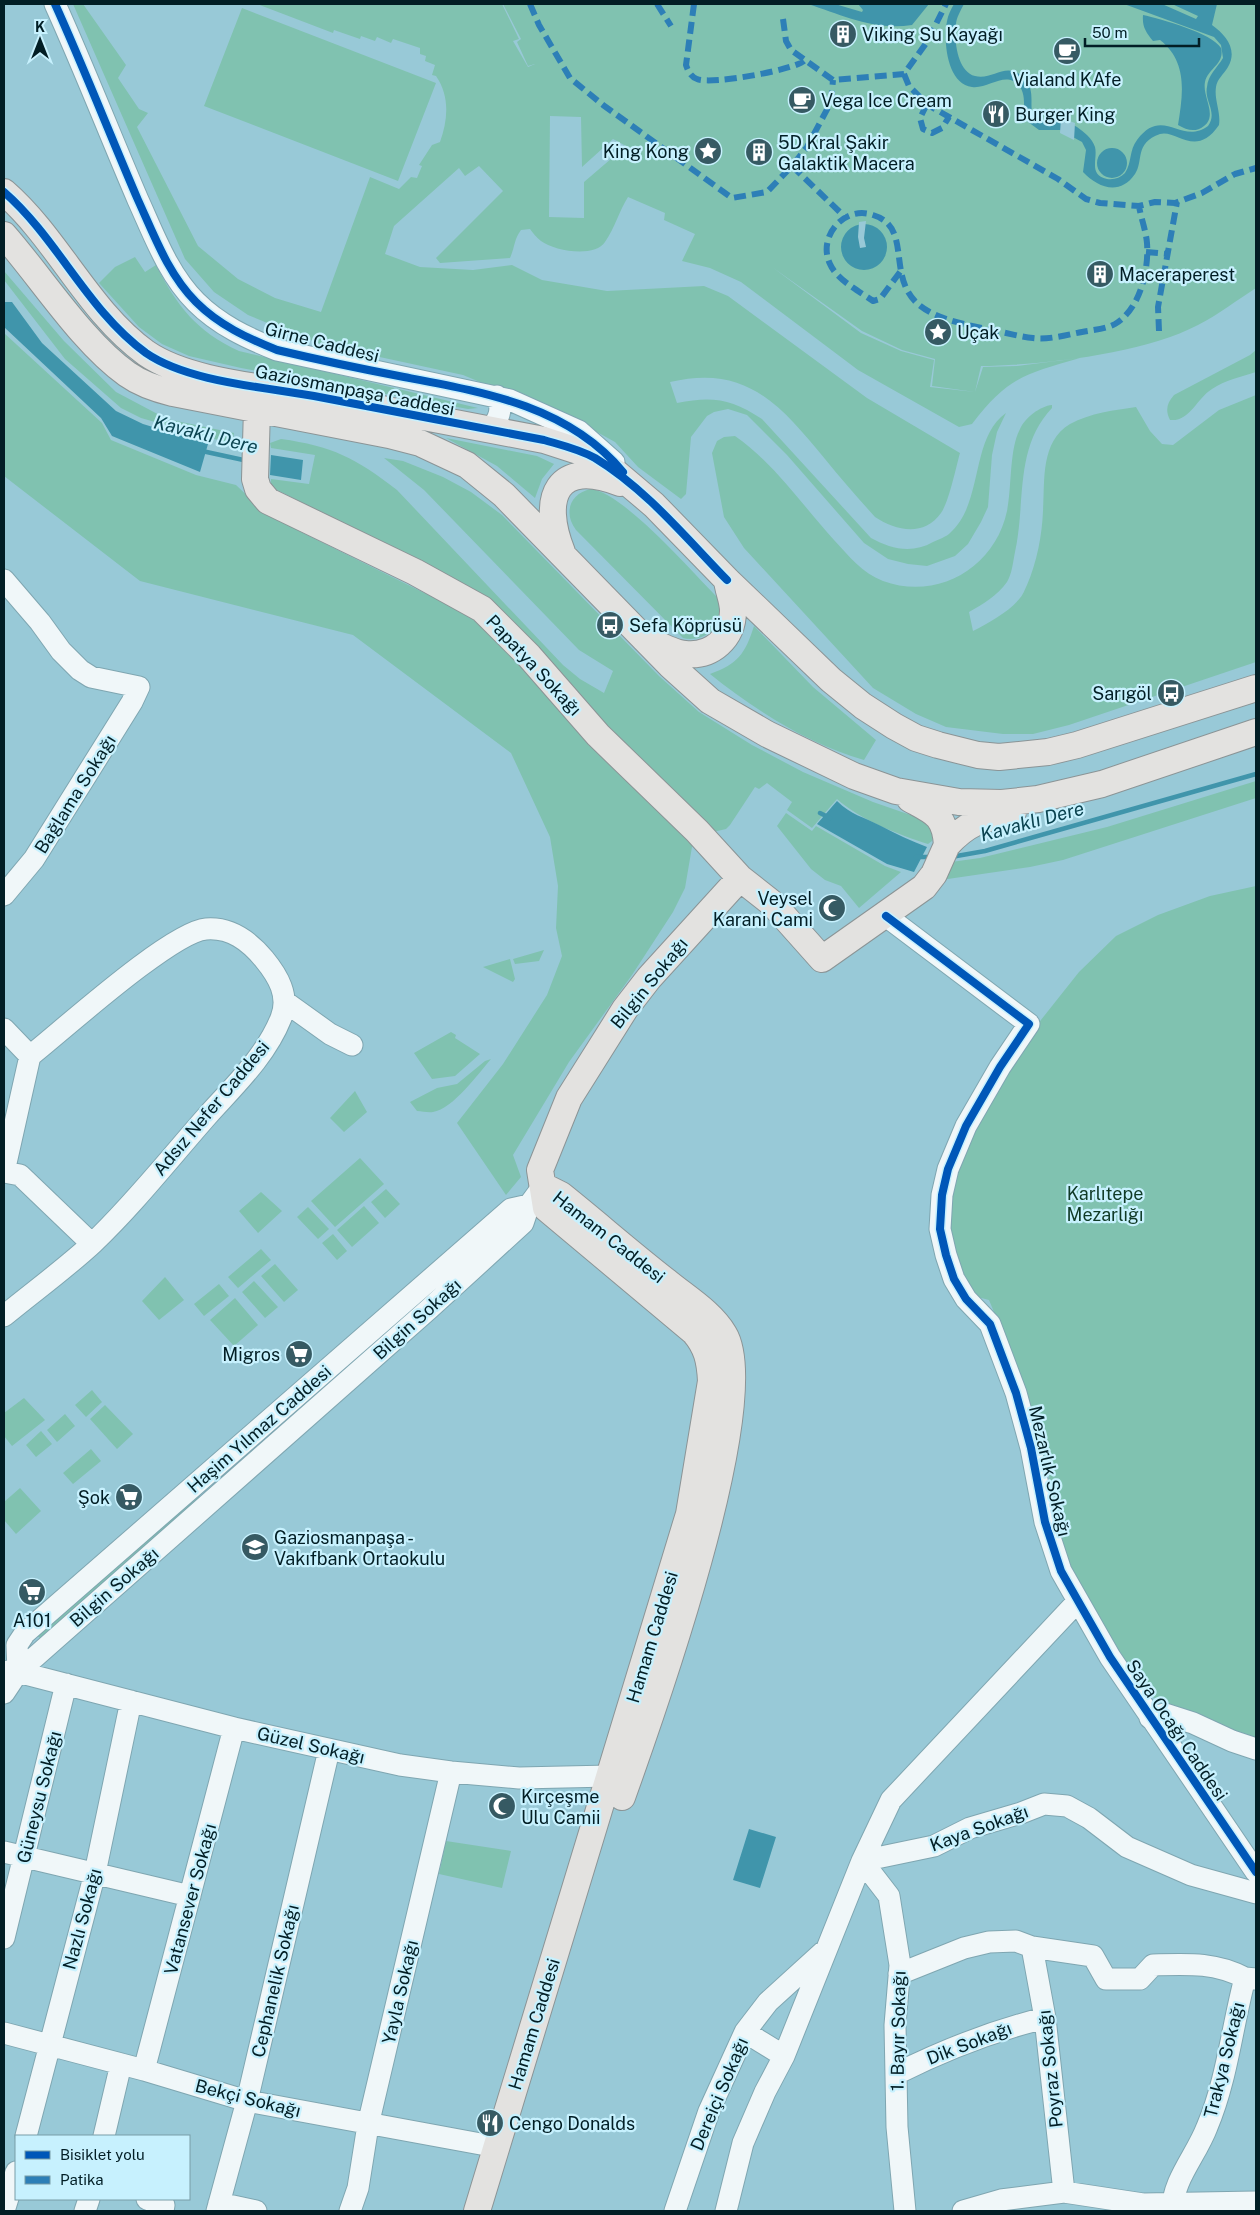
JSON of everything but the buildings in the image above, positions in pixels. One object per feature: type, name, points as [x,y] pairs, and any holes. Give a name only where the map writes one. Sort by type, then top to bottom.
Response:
[{"type":"main road","name":"Gaziosmanpaşa Caddesi","points":[[4,192],[26,215],[79,282],[128,338],[147,353],[168,365],[228,381],[544,440],[584,453],[615,472],[654,505],[727,580],[831,680],[863,706],[916,738],[964,752],[999,757],[1048,752],[1077,745],[1256,688]]},
{"type":"main road","name":"Gaziosmanpaşa Caddesi","points":[[4,235],[106,356],[127,374],[146,385],[257,416],[389,435],[420,443],[467,465],[504,495],[691,685],[727,711],[767,734],[854,776],[896,791],[959,802],[1002,803],[1038,799],[1071,792],[1187,756],[1256,732]]},
{"type":"main road","name":"Papatya Sokağı","points":[[257,416],[255,479],[258,489],[268,501],[415,572],[482,609],[529,656],[598,735],[690,824],[740,878],[773,904],[822,959],[886,916]]},
{"type":"main road","points":[[563,556],[553,526],[552,504],[554,493],[568,480],[591,474],[604,477],[620,483],[654,505]]},
{"type":"main road","points":[[644,638],[684,654],[709,652],[722,643],[731,624],[733,613],[727,580]]},
{"type":"main road","points":[[896,791],[938,814],[946,829],[947,845]]},
{"type":"main road","points":[[886,916],[924,887],[934,874],[947,845],[961,830],[980,820],[1021,810],[1071,792]]},
{"type":"main road","name":"Bilgin Sokağı","points":[[536,1196],[540,1170],[555,1128],[569,1098],[598,1051],[648,978],[740,878]]},
{"type":"main road","name":"Hamam Caddesi","points":[[492,2211],[504,2151],[633,1733],[664,1674],[708,1530],[722,1459],[734,1380],[731,1354],[724,1334],[697,1306],[561,1195],[536,1196]]},
{"type":"main road","name":"Hamam Caddesi","points":[[477,2211],[504,2151]]},
{"type":"street","name":"Girne Caddesi","points":[[55,4],[121,161],[172,271],[195,302],[217,320],[245,337],[277,350],[496,396],[546,415],[579,431],[612,460],[654,505]]},
{"type":"street","points":[[490,430],[499,416],[500,408],[496,396]]},
{"type":"street","name":"Bağlama Sokağı","points":[[4,580],[40,622],[61,651],[80,670],[91,677],[139,687],[132,702],[34,859],[4,896]]},
{"type":"street","name":"Mezarlık Sokağı","points":[[886,916],[1029,1024],[1000,1067],[966,1126],[948,1169],[942,1195],[940,1229],[954,1279],[966,1299],[990,1324],[1002,1354],[1016,1393],[1031,1448],[1052,1548],[1060,1571],[1078,1601]]},
{"type":"street","points":[[92,1244],[20,1175],[4,1172],[30,1056],[151,959],[204,929],[220,929],[236,934],[252,946],[278,978],[284,1001],[330,1034],[352,1045]]},
{"type":"street","name":"Adsız Nefer Caddesi","points":[[4,1316],[92,1244],[250,1067],[274,1033],[281,1018],[284,1001]]},
{"type":"street","points":[[4,1030],[30,1056]]},
{"type":"street","name":"Haşim Yılmaz Caddesi","points":[[11,1671],[17,1645],[25,1633],[511,1209],[536,1196]]},
{"type":"street","name":"Bilgin Sokağı","points":[[4,1693],[11,1671],[429,1309],[523,1223],[536,1196]]},
{"type":"street","points":[[202,1479],[216,1495]]},
{"type":"street","points":[[726,2211],[743,2143],[765,2092],[784,2056],[862,1861],[891,1800],[1078,1601]]},
{"type":"street","name":"Saya Ocağı Caddesi","points":[[1078,1601],[1110,1656],[1150,1718],[1256,1872]]},
{"type":"street","name":"Güzel Sokağı","points":[[11,1671],[234,1728],[400,1765],[519,1778],[619,1779]]},
{"type":"street","name":"Güneysu Sokağı","points":[[4,1938],[66,1684]]},
{"type":"street","name":"Nazlı Sokağı","points":[[26,2135],[95,1873],[131,1701]]},
{"type":"street","points":[[1150,1718],[1165,1714],[1193,1723],[1232,1741],[1256,1749]]},
{"type":"street","name":"Vatansever Sokağı","points":[[144,2070],[234,1728]]},
{"type":"street","name":"Cephanelik Sokağı","points":[[218,2207],[247,2100],[329,1750]]},
{"type":"street","name":"Yayla Sokağı","points":[[350,2211],[358,2188],[368,2124],[451,1772]]},
{"type":"street","name":"Kaya Sokağı","points":[[862,1861],[934,1846],[970,1828],[1044,1804],[1067,1806],[1089,1818],[1127,1846],[1191,1874],[1256,1893]]},
{"type":"street","points":[[4,1852],[190,1896]]},
{"type":"street","name":"1. Bayır Sokağı","points":[[862,1861],[890,1896],[900,1966],[895,2026],[896,2127],[905,2211]]},
{"type":"street","points":[[899,1974],[964,1948],[989,1942],[1016,1941],[1032,1947],[1093,1956],[1106,1979],[1140,1979],[1153,1965],[1189,1964],[1226,1968],[1251,1978]]},
{"type":"street","name":"Poyraz Sokağı","points":[[1032,1947],[1045,2018],[1064,2192]]},
{"type":"street","name":"Dereiçi Sokağı","points":[[675,2211],[709,2111],[745,2032],[768,2002],[828,1948]]},
{"type":"street","name":"Trakya Sokağı","points":[[1172,2208],[1174,2191],[1207,2128],[1251,1978]]},
{"type":"street","name":"Dik Sokağı","points":[[896,2074],[940,2052],[1006,2028],[1045,2018]]},
{"type":"street","points":[[745,2032],[784,2056]]},
{"type":"street","name":"Bekçi Sokağı","points":[[4,2033],[50,2044],[247,2100],[504,2151]]},
{"type":"street","points":[[104,2135],[121,2064]]},
{"type":"street","points":[[4,2211],[15,2175]]},
{"type":"street","points":[[963,2211],[1001,2200],[1064,2192],[1172,2208],[1199,2202],[1256,2202]]},
{"type":"street","points":[[150,2200],[164,2205],[163,2211]]},
{"type":"street","points":[[218,2207],[256,2211]]},
{"type":"green space","points":[[73,4],[83,4],[126,65],[118,78],[139,109],[148,113],[137,127],[198,246],[238,279],[275,298],[321,312],[370,177],[399,189],[411,177],[417,178],[422,166],[419,165],[432,145],[440,142],[445,125],[446,100],[441,84],[436,76],[432,75],[435,65],[425,61],[426,56],[420,54],[420,48],[393,39],[391,43],[377,37],[375,41],[361,36],[360,39],[334,30],[333,33],[257,4],[502,4],[519,39],[513,41],[528,67],[535,64],[528,66],[517,42],[521,39],[503,4],[1256,4],[1256,288],[1205,321],[1175,335],[1150,344],[1062,360],[1080,358],[1045,368],[1019,379],[996,396],[972,424],[959,427],[858,370],[741,282],[710,268],[682,261],[695,234],[664,220],[665,213],[628,197],[605,242],[593,250],[574,251],[555,248],[541,241],[530,229],[521,230],[510,258],[440,263],[436,258],[503,191],[479,166],[465,176],[459,168],[394,226],[385,254],[420,267],[473,270],[512,265],[542,280],[607,291],[704,286],[728,296],[867,398],[960,453],[944,508],[934,521],[918,529],[892,526],[875,517],[809,439],[776,406],[760,394],[741,384],[720,379],[697,378],[670,382],[677,403],[701,400],[721,401],[741,407],[762,419],[871,538],[886,545],[902,549],[917,548],[950,533],[961,520],[968,505],[987,438],[995,424],[1006,413],[997,432],[992,455],[988,507],[981,522],[968,544],[955,556],[927,566],[888,559],[864,543],[787,455],[747,415],[728,409],[714,412],[707,416],[691,437],[686,494],[681,499],[638,467],[615,442],[586,426],[463,375],[324,345],[248,315],[214,292],[185,259]],"holes":[[[550,116],[581,117],[582,167],[613,139],[626,146],[584,182],[584,218],[549,217]],[[772,267],[862,331],[902,350],[935,359],[932,386],[975,392],[930,387],[934,360],[901,351],[861,333]],[[1062,360],[1017,366],[983,367],[975,392],[981,366]]]},
{"type":"green space","points":[[242,8],[436,83],[398,181],[204,106]]},
{"type":"green space","points":[[135,257],[145,272],[156,265],[180,305],[199,326],[239,351],[478,408],[468,409],[241,368],[189,356],[162,344],[139,327],[99,283],[115,267]]},
{"type":"green space","points":[[4,271],[64,341],[116,392],[167,419],[234,433],[232,444],[141,418],[121,408],[65,359],[4,280]]},
{"type":"green space","points":[[4,333],[102,423],[111,440],[196,475],[236,485],[257,505],[282,517],[301,532],[481,621],[693,841],[685,888],[673,912],[632,975],[569,1062],[513,1155],[521,1177],[506,1195],[457,1123],[503,1064],[547,995],[562,956],[556,928],[558,886],[550,837],[511,753],[353,635],[140,581],[4,476]]},
{"type":"green space","points":[[1256,350],[1256,372],[1222,383],[1206,393],[1188,414],[1177,420],[1170,420],[1168,407],[1174,395]]},
{"type":"green space","points":[[1256,395],[1256,662],[1069,725],[1033,734],[1003,734],[946,727],[916,714],[873,688],[744,548],[724,517],[712,453],[717,441],[724,437],[735,436],[763,459],[788,485],[834,540],[862,569],[883,581],[903,586],[923,587],[943,583],[961,575],[977,563],[990,549],[1000,531],[1007,511],[1012,458],[1016,438],[1025,421],[1033,413],[1052,405],[1032,440],[1026,458],[1018,533],[1010,575],[1007,582],[994,596],[969,612],[973,631],[1010,608],[1021,597],[1027,585],[1034,567],[1040,539],[1046,463],[1053,441],[1060,432],[1070,424],[1086,417],[1103,412],[1136,407],[1150,431],[1162,444],[1173,445],[1219,410]]},
{"type":"green space","points":[[446,438],[537,456],[554,464],[542,479],[535,498],[497,466]]},
{"type":"green space","points":[[281,439],[315,445],[343,455],[369,470],[397,490],[563,665],[580,679],[604,693],[613,671],[579,650],[424,490],[384,458],[403,461],[443,477],[471,492],[502,515],[659,676],[699,712],[752,745],[803,772],[873,802],[925,820],[934,832],[932,841],[928,844],[880,826],[856,813],[837,799],[812,828],[787,810],[792,802],[767,783],[759,789],[755,787],[726,829],[713,832],[620,743],[562,675],[321,512],[271,487],[271,479],[309,484],[315,455],[271,448],[270,443]]},
{"type":"green space","points":[[591,489],[605,494],[621,504],[639,519],[719,599],[722,614],[713,631],[702,637],[683,638],[576,530],[570,517],[571,505],[578,495]]},
{"type":"green space","points":[[754,626],[813,687],[876,740],[864,760],[823,745],[763,713],[710,674],[734,662],[739,657],[744,651]]},
{"type":"green space","points":[[1256,781],[1256,798],[1063,860],[1030,867],[941,880],[951,862],[980,858],[1107,827]]},
{"type":"green space","points":[[786,813],[812,831],[816,826],[885,866],[901,872],[859,908],[841,886],[825,880],[811,869],[777,826]]},
{"type":"green space","name":"Karlıtepe Mezarlığı","points":[[1256,886],[1256,1741],[1167,1706],[1144,1691],[1086,1596],[1067,1559],[1050,1513],[1049,1470],[1021,1377],[989,1300],[970,1295],[956,1262],[947,1206],[980,1110],[1029,1035],[1079,972],[1116,936],[1158,915],[1210,896]]},
{"type":"green space","points":[[544,950],[539,961],[515,964],[513,959]]},
{"type":"green space","points":[[510,959],[515,979],[513,982],[483,967]]},
{"type":"green space","points":[[451,1032],[456,1035],[455,1038],[480,1054],[455,1076],[432,1079],[414,1053]]},
{"type":"green space","points":[[491,1059],[465,1090],[449,1105],[431,1112],[417,1111],[410,1102],[437,1088],[457,1084],[485,1061]]},
{"type":"green space","points":[[355,1091],[367,1112],[344,1132],[330,1118]]},
{"type":"green space","points":[[360,1158],[384,1184],[335,1227],[311,1201]]},
{"type":"green space","points":[[386,1189],[400,1204],[385,1218],[371,1202]]},
{"type":"green space","points":[[261,1192],[282,1211],[258,1233],[239,1211]]},
{"type":"green space","points":[[364,1206],[379,1223],[352,1247],[337,1230]]},
{"type":"green space","points":[[308,1207],[329,1229],[318,1239],[297,1217]]},
{"type":"green space","points":[[509,1224],[220,1481],[217,1478]]},
{"type":"green space","points":[[333,1234],[347,1251],[337,1260],[322,1243]]},
{"type":"green space","points":[[261,1249],[271,1260],[238,1288],[228,1277]]},
{"type":"green space","points":[[275,1264],[298,1290],[284,1302],[261,1276]]},
{"type":"green space","points":[[165,1277],[184,1300],[159,1320],[142,1301]]},
{"type":"green space","points":[[254,1281],[278,1307],[265,1318],[242,1292]]},
{"type":"green space","points":[[219,1284],[229,1296],[204,1316],[194,1304]]},
{"type":"green space","points":[[235,1298],[258,1325],[234,1346],[210,1320]]},
{"type":"green space","points":[[92,1390],[102,1402],[86,1417],[75,1405]]},
{"type":"green space","points":[[24,1398],[45,1420],[12,1446],[4,1436],[4,1413]]},
{"type":"green space","points":[[105,1405],[133,1434],[117,1449],[90,1419]]},
{"type":"green space","points":[[65,1414],[75,1426],[57,1442],[47,1430]]},
{"type":"green space","points":[[41,1431],[52,1444],[36,1457],[26,1445]]},
{"type":"green space","points":[[91,1449],[101,1461],[73,1484],[63,1473]]},
{"type":"green space","points":[[20,1488],[41,1511],[16,1534],[4,1520],[4,1502]]},
{"type":"green space","points":[[198,1495],[201,1498],[40,1638],[36,1635]]},
{"type":"green space","points":[[446,1841],[511,1851],[502,1888],[439,1874]]},
{"type":"water","points":[[808,4],[835,4],[862,12],[863,10],[858,4],[929,4],[912,25],[885,26],[859,21]]},
{"type":"water","points":[[954,4],[964,4],[957,20],[956,46],[964,68],[975,76],[982,77],[1006,71],[1018,73],[1029,84],[1032,110],[1035,118],[1072,124],[1082,131],[1094,144],[1096,152],[1095,166],[1098,174],[1101,177],[1110,179],[1117,178],[1125,173],[1134,144],[1146,130],[1164,125],[1189,132],[1198,131],[1208,126],[1212,116],[1207,97],[1208,83],[1211,75],[1223,58],[1221,45],[1214,37],[1124,4],[1162,4],[1196,19],[1198,16],[1172,4],[1217,4],[1212,25],[1226,38],[1232,55],[1228,67],[1219,79],[1216,87],[1219,125],[1211,135],[1202,140],[1187,140],[1173,135],[1160,134],[1146,142],[1141,152],[1138,169],[1129,181],[1116,187],[1109,187],[1095,182],[1083,172],[1086,150],[1082,142],[1060,130],[1039,130],[1024,119],[1024,98],[1018,84],[1013,81],[1003,80],[972,87],[964,84],[957,78],[949,60],[946,39],[947,19]]},
{"type":"water","points":[[1143,15],[1197,32],[1216,42],[1221,48],[1221,58],[1209,73],[1205,82],[1210,117],[1204,126],[1197,130],[1191,130],[1178,125],[1182,90],[1179,68],[1169,49],[1160,40],[1153,41],[1148,35],[1144,26]]},
{"type":"water","points":[[1112,148],[1123,152],[1127,163],[1123,174],[1112,178],[1101,174],[1097,163],[1101,152]]},
{"type":"water","points":[[859,224],[869,224],[883,234],[887,247],[883,260],[877,266],[869,270],[859,270],[845,260],[841,252],[841,242],[851,228]]},
{"type":"water","points":[[4,302],[12,302],[42,343],[116,411],[143,424],[208,444],[200,472],[112,436],[101,418],[4,327]]},
{"type":"water","points":[[271,455],[303,460],[301,480],[270,475]]},
{"type":"water","points":[[837,801],[853,813],[927,847],[914,872],[887,864],[817,824]]},
{"type":"water","points":[[749,1829],[776,1837],[760,1888],[733,1880]]},
{"type":"pier","points":[[1061,118],[1075,123],[1074,140],[1060,133]]},
{"type":"pier","points":[[866,221],[864,238],[866,247],[860,248],[858,237],[859,222]]},
{"type":"waterway","name":"Kavaklı Dere","points":[[202,451],[248,461]]},
{"type":"waterway","name":"Kavaklı Dere","points":[[951,857],[985,851],[1256,774]]},
{"type":"waterway","name":"Kavaklı Dere","points":[[820,813],[830,818]]},
{"type":"waterway","name":"Kavaklı Dere","points":[[916,857],[933,857]]},
{"type":"marked path","points":[[530,4],[539,25],[570,78],[603,105],[732,198],[767,192],[792,166],[807,147],[831,102],[833,80]]},
{"type":"marked path","points":[[657,4],[671,26]]},
{"type":"marked path","points":[[694,4],[686,65],[690,74],[695,78],[718,80],[752,76],[797,65],[804,61]]},
{"type":"marked path","points":[[783,19],[786,41],[791,50],[833,80],[904,74],[927,42],[946,4]]},
{"type":"marked path","points":[[904,74],[909,86],[928,105],[1058,179],[1086,199],[1100,203],[1139,206],[1155,202],[1175,203],[1202,193],[1235,174],[1256,168]]},
{"type":"marked path","points":[[927,104],[920,118],[923,129],[932,133],[942,128],[949,117]]},
{"type":"marked path","points":[[792,166],[846,218]]},
{"type":"marked path","points":[[1159,331],[1158,307],[1177,202]]},
{"type":"marked path","points":[[900,272],[880,299],[873,301],[849,285],[833,270],[827,254],[830,234],[843,219],[852,215],[862,213],[873,215],[885,221],[892,230],[896,241],[903,280],[909,293],[918,304],[935,315],[965,324],[1024,337],[1058,337],[1107,327],[1115,324],[1131,309],[1137,299],[1144,277],[1147,243],[1139,206]]},
{"type":"marked path","points":[[1146,252],[1168,254]]},
{"type":"cycle path","points":[[55,4],[162,254],[186,291],[214,318],[255,341],[277,350],[464,389],[523,405],[577,431],[601,450],[623,472]]},
{"type":"cycle path","points":[[4,192],[41,231],[89,296],[125,336],[146,353],[163,363],[183,371],[227,382],[314,396],[544,440],[583,452],[614,470],[648,499],[727,580]]},
{"type":"cycle path","points":[[886,916],[1029,1024],[1000,1067],[966,1126],[948,1169],[942,1195],[940,1229],[946,1255],[954,1279],[966,1299],[990,1324],[1016,1393],[1031,1448],[1045,1522],[1061,1571],[1110,1657],[1256,1872]]},
{"type":"place","name":"Viking Su Kayağı","points":[[843,34]]},
{"type":"place","name":"Vialand KAfe","points":[[1067,51]]},
{"type":"place","name":"Vega Ice Cream","points":[[802,100]]},
{"type":"place","name":"Burger King","points":[[996,114]]},
{"type":"place","name":"King Kong","points":[[708,151]]},
{"type":"place","name":"5D Kral Şakir Galaktik Macera","points":[[759,152]]},
{"type":"place","name":"Maceraperest","points":[[1100,274]]},
{"type":"place","name":"Uçak","points":[[938,332]]},
{"type":"place","name":"Sefa Köprüsü","points":[[610,625]]},
{"type":"place","name":"Sarıgöl","points":[[1171,693]]},
{"type":"place","name":"Veysel Karani Cami","points":[[832,908]]},
{"type":"place","name":"Migros","points":[[299,1354]]},
{"type":"place","name":"Şok","points":[[129,1497]]},
{"type":"place","name":"Gaziosmanpaşa - Vakıfbank Ortaokulu","points":[[255,1547]]},
{"type":"place","name":"A101","points":[[32,1592]]},
{"type":"place","name":"Kırçeşme Ulu Camii","points":[[502,1806]]},
{"type":"place","name":"Cengo Donalds","points":[[490,2123]]}]
